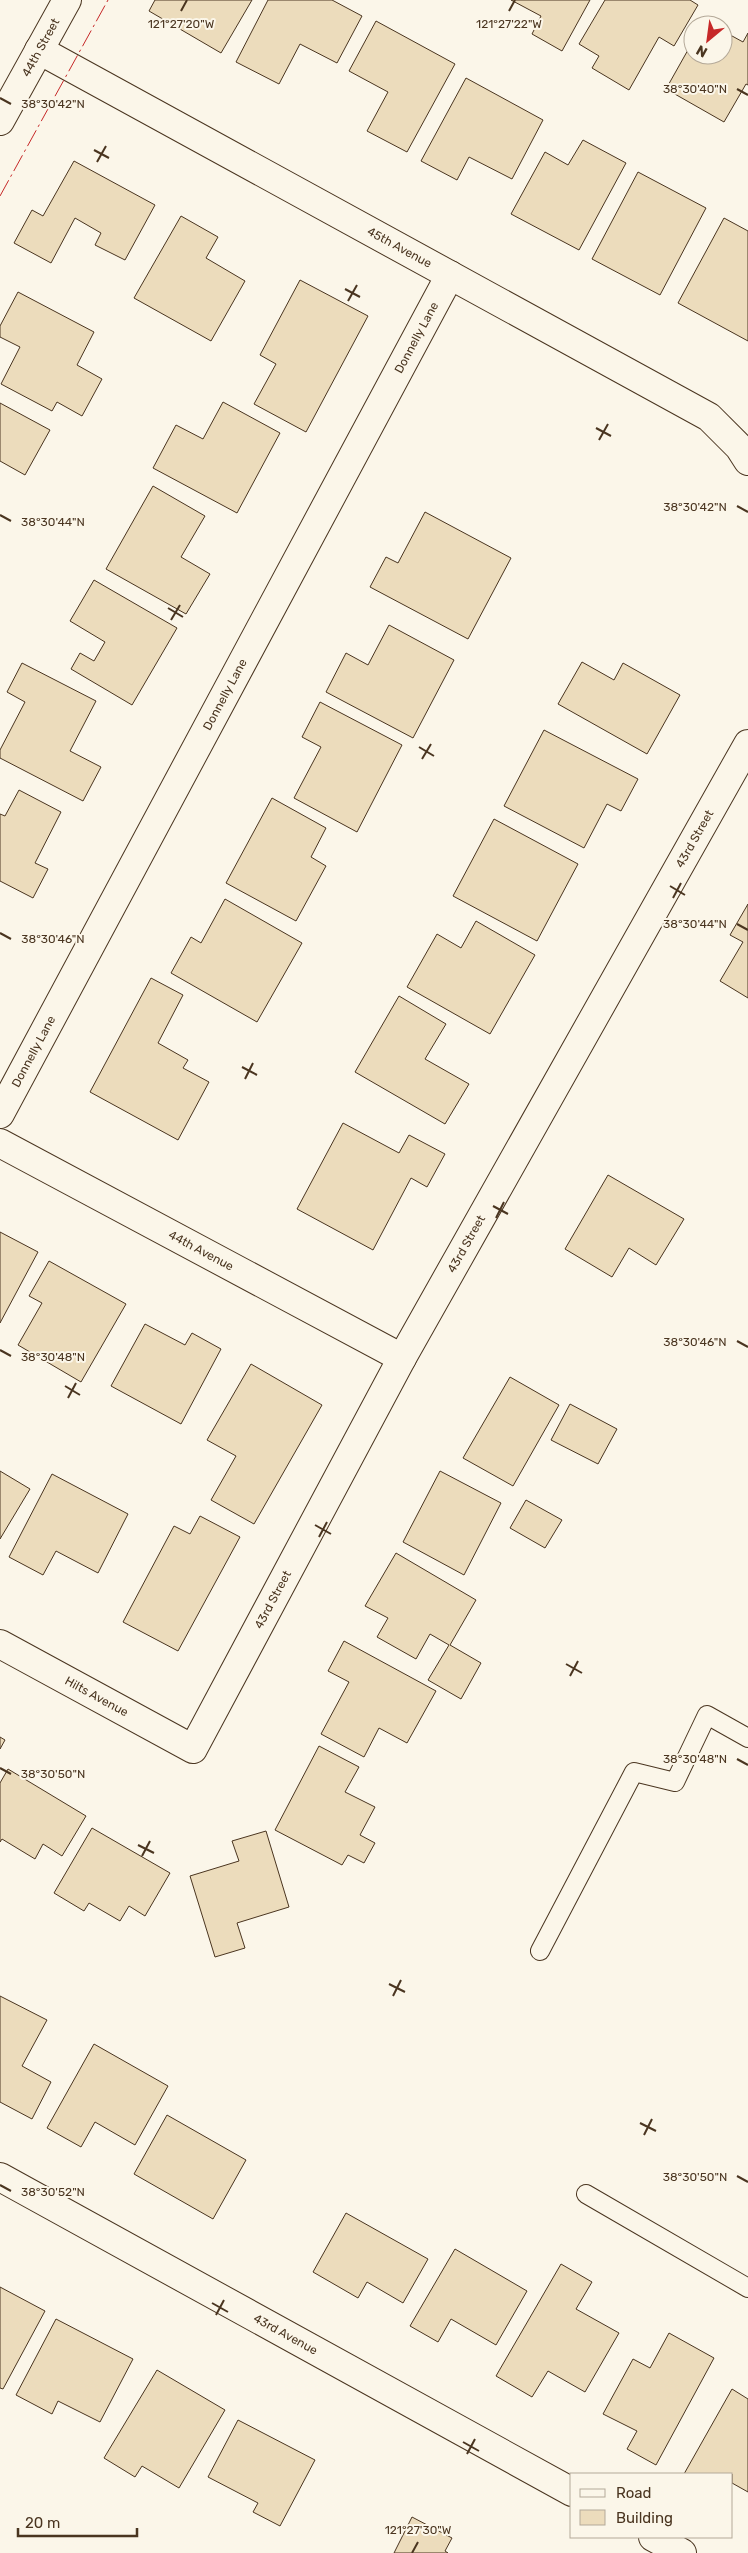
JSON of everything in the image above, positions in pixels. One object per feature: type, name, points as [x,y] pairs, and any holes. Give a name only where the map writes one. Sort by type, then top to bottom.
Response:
[{"type":"street","name":"44th Street","points":[[0,121],[67,0]]},
{"type":"street","name":"45th Avenue","points":[[39,50],[709,417],[739,447],[748,461]]},
{"type":"street","name":"Donnelly Lane","points":[[0,1114],[450,275]]},
{"type":"street","name":"43rd Street","points":[[193,1749],[402,1358],[748,744]]},
{"type":"street","name":"44th Avenue","points":[[0,1143],[402,1358]]},
{"type":"street","name":"Hilts Avenue","points":[[0,1644],[193,1749]]},
{"type":"street","name":"43rd Avenue","points":[[0,2177],[570,2491]]},
{"type":"street","points":[[655,2538],[682,2553]]},
{"type":"lane","points":[[540,1951],[634,1772],[675,1782],[707,1715],[748,1738]]},
{"type":"lane","points":[[586,2194],[748,2288]]},
{"type":"building","points":[[155,0],[252,0],[221,53],[149,11]]},
{"type":"building","points":[[268,0],[332,0],[362,16],[337,63],[300,44],[279,84],[236,62]]},
{"type":"building","points":[[511,0],[590,0],[562,51],[532,34],[541,16]]},
{"type":"building","points":[[605,0],[690,0],[698,5],[692,15],[683,15],[683,31],[674,46],[659,37],[629,90],[592,68],[599,56],[579,44]]},
{"type":"building","points":[[376,21],[455,64],[407,152],[367,131],[388,92],[349,71]]},
{"type":"building","points":[[748,33],[748,85],[746,84],[724,122],[666,89],[683,59],[683,65],[733,65],[733,36],[743,42]]},
{"type":"building","points":[[466,78],[543,120],[512,179],[469,157],[457,180],[421,161]]},
{"type":"building","points":[[583,140],[626,163],[579,250],[511,214],[545,152],[568,165]]},
{"type":"building","points":[[74,161],[155,205],[125,260],[95,245],[101,233],[75,218],[51,263],[14,243],[32,210],[43,216]]},
{"type":"building","points":[[638,172],[706,208],[660,295],[592,259]]},
{"type":"building","points":[[181,216],[218,237],[206,258],[245,281],[211,341],[134,298]]},
{"type":"building","points":[[724,218],[748,231],[748,341],[678,303]]},
{"type":"building","points":[[300,280],[368,316],[306,432],[254,404],[276,364],[260,355]]},
{"type":"building","points":[[18,292],[94,332],[77,365],[102,379],[82,416],[57,402],[52,411],[1,384],[20,347],[0,337],[0,326]]},
{"type":"building","points":[[223,402],[280,433],[237,513],[153,468],[176,425],[203,439]]},
{"type":"building","points":[[0,403],[50,430],[25,475],[0,461]]},
{"type":"building","points":[[153,486],[205,516],[181,557],[210,574],[186,614],[106,569]]},
{"type":"building","points":[[425,512],[511,558],[468,639],[370,587],[386,557],[398,563]]},
{"type":"building","points":[[94,580],[177,628],[132,705],[71,669],[80,653],[94,661],[105,642],[70,621]]},
{"type":"building","points":[[389,625],[454,660],[413,738],[326,692],[346,653],[368,665]]},
{"type":"building","points":[[582,662],[614,680],[623,663],[680,695],[647,754],[558,704]]},
{"type":"building","points":[[22,663],[96,701],[70,751],[101,767],[83,801],[0,758],[0,750],[25,702],[7,692]]},
{"type":"building","points":[[320,702],[402,745],[357,832],[294,798],[321,747],[302,737]]},
{"type":"building","points":[[544,730],[638,779],[621,811],[607,804],[584,848],[504,806]]},
{"type":"building","points":[[19,790],[61,812],[35,863],[48,869],[33,898],[0,881],[0,814],[5,816]]},
{"type":"building","points":[[272,798],[326,828],[311,857],[326,866],[296,921],[226,883]]},
{"type":"building","points":[[494,819],[578,864],[537,941],[453,896]]},
{"type":"building","points":[[225,899],[302,943],[257,1022],[171,973],[191,937],[201,943]]},
{"type":"building","points":[[748,904],[748,998],[720,981],[743,942],[730,935]]},
{"type":"building","points":[[476,921],[535,955],[490,1034],[407,987],[437,934],[461,948]]},
{"type":"building","points":[[151,978],[183,995],[158,1043],[188,1060],[183,1068],[209,1082],[178,1140],[90,1092]]},
{"type":"building","points":[[399,996],[446,1024],[425,1059],[469,1084],[445,1124],[355,1072]]},
{"type":"building","points":[[343,1123],[399,1153],[409,1135],[445,1154],[427,1187],[411,1178],[373,1250],[297,1209]]},
{"type":"building","points":[[608,1175],[684,1219],[656,1265],[629,1248],[612,1277],[565,1249]]},
{"type":"building","points":[[0,1232],[38,1252],[0,1323]]},
{"type":"building","points":[[49,1261],[126,1304],[81,1382],[18,1345],[42,1303],[29,1296]]},
{"type":"building","points":[[145,1324],[185,1345],[192,1333],[221,1349],[181,1424],[111,1386]]},
{"type":"building","points":[[251,1364],[322,1405],[254,1524],[211,1500],[236,1456],[207,1440]]},
{"type":"building","points":[[510,1377],[559,1405],[513,1486],[463,1458]]},
{"type":"building","points":[[570,1404],[617,1429],[598,1464],[551,1440]]},
{"type":"building","points":[[0,1471],[30,1489],[0,1539]]},
{"type":"building","points":[[440,1471],[501,1503],[464,1575],[403,1542]]},
{"type":"building","points":[[52,1474],[128,1514],[98,1573],[56,1551],[43,1575],[9,1557]]},
{"type":"building","points":[[526,1500],[562,1520],[545,1548],[510,1528]]},
{"type":"building","points":[[200,1516],[240,1537],[178,1651],[123,1622],[174,1526],[190,1534]]},
{"type":"building","points":[[396,1553],[476,1600],[450,1645],[481,1663],[461,1699],[428,1680],[449,1645],[430,1634],[416,1659],[377,1637],[388,1618],[365,1606]]},
{"type":"building","points":[[344,1641],[436,1691],[407,1743],[379,1728],[364,1757],[321,1734],[349,1682],[328,1671]]},
{"type":"building","points":[[0,1737],[5,1740],[0,1749]]},
{"type":"building","points":[[319,1746],[359,1767],[345,1792],[375,1807],[360,1835],[375,1843],[364,1863],[348,1855],[342,1865],[275,1830]]},
{"type":"building","points":[[8,1769],[86,1816],[62,1856],[43,1844],[35,1859],[2,1839],[0,1842],[0,1783]]},
{"type":"building","points":[[92,1828],[170,1873],[145,1916],[129,1906],[120,1921],[89,1903],[84,1911],[54,1893]]},
{"type":"building","points":[[266,1831],[289,1907],[237,1923],[245,1948],[215,1957],[190,1876],[239,1861],[232,1841]]},
{"type":"building","points":[[0,1996],[47,2020],[22,2066],[51,2082],[32,2119],[0,2102]]},
{"type":"building","points":[[94,2044],[168,2086],[135,2145],[95,2122],[81,2147],[47,2128]]},
{"type":"building","points":[[167,2115],[246,2160],[213,2219],[134,2174]]},
{"type":"building","points":[[346,2213],[428,2259],[403,2303],[367,2282],[358,2298],[313,2272]]},
{"type":"building","points":[[455,2249],[527,2291],[496,2345],[451,2319],[438,2342],[410,2326]]},
{"type":"building","points":[[561,2264],[592,2282],[576,2309],[619,2333],[585,2392],[548,2371],[532,2397],[496,2376]]},
{"type":"building","points":[[0,2287],[45,2311],[3,2389],[0,2388]]},
{"type":"building","points":[[56,2319],[133,2359],[100,2422],[58,2401],[52,2414],[16,2395]]},
{"type":"building","points":[[669,2333],[714,2358],[656,2465],[627,2449],[637,2431],[603,2414],[633,2359],[650,2368]]},
{"type":"building","points":[[157,2370],[225,2410],[179,2488],[142,2466],[135,2477],[104,2458]]},
{"type":"building","points":[[732,2389],[748,2399],[748,2492],[733,2484],[733,2473],[685,2473]]},
{"type":"building","points":[[238,2420],[315,2460],[280,2526],[253,2512],[258,2503],[208,2477]]},
{"type":"building","points":[[412,2517],[452,2538],[445,2551],[448,2553],[394,2553]]},
{"type":"power","points":[[0,196],[108,0]]}]
